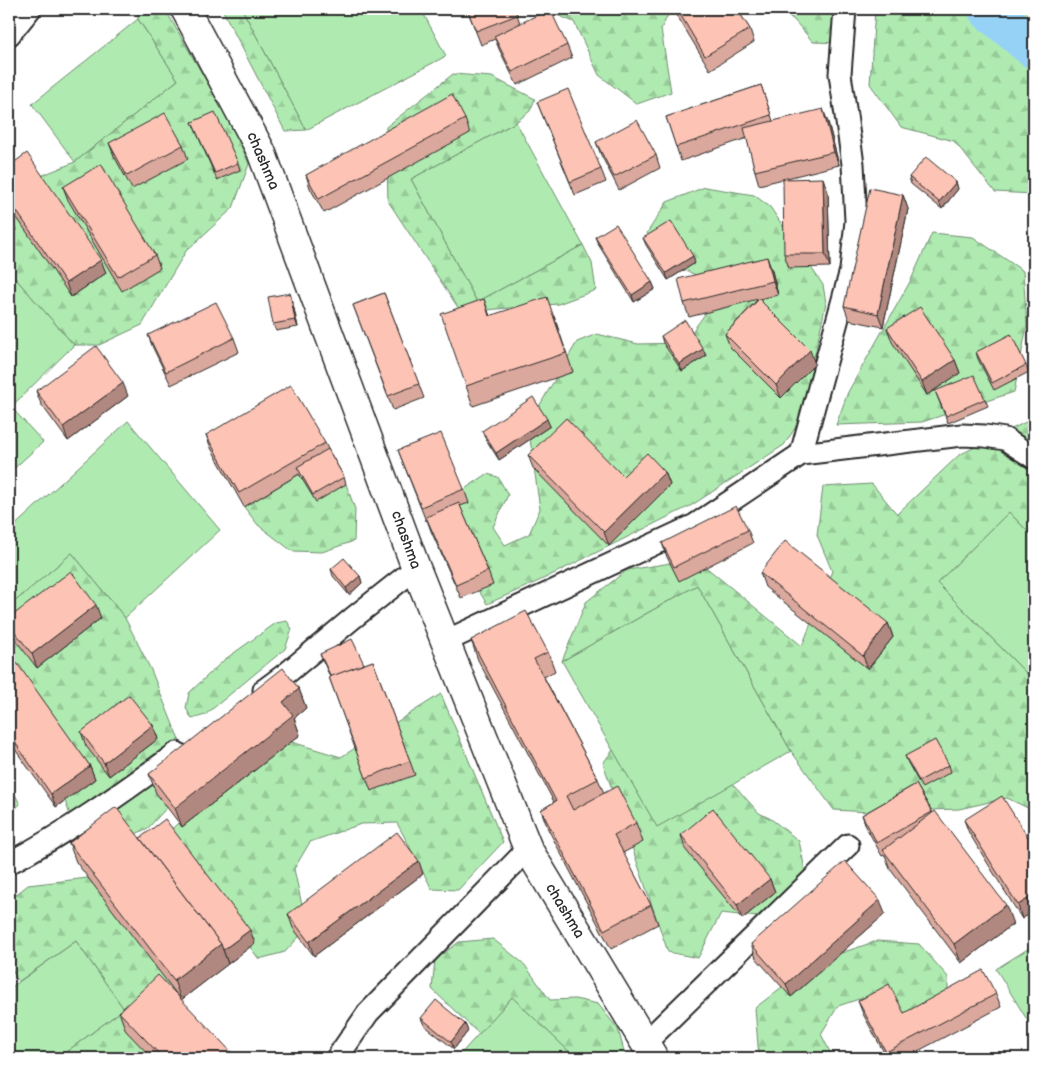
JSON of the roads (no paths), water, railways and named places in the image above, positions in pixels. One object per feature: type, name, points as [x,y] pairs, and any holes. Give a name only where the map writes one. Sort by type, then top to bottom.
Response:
[{"type":"street","name":"сhashma","points":[[185,9],[260,152],[416,568],[528,849],[649,1051]]},
{"type":"lane","points":[[9,35],[30,9]]},
{"type":"lane","points":[[801,454],[851,270],[856,221],[853,164],[840,74],[845,9]]},
{"type":"lane","points":[[446,641],[695,525],[801,454],[962,435],[1005,439],[1034,458]]},
{"type":"lane","points":[[248,701],[287,673],[416,568]]},
{"type":"lane","points":[[9,862],[41,846],[123,792],[194,741]]},
{"type":"lane","points":[[649,1051],[848,845]]},
{"type":"lane","points":[[337,1058],[368,1013],[528,849]]},
{"type":"waterway","points":[[988,9],[1034,48]]}]
